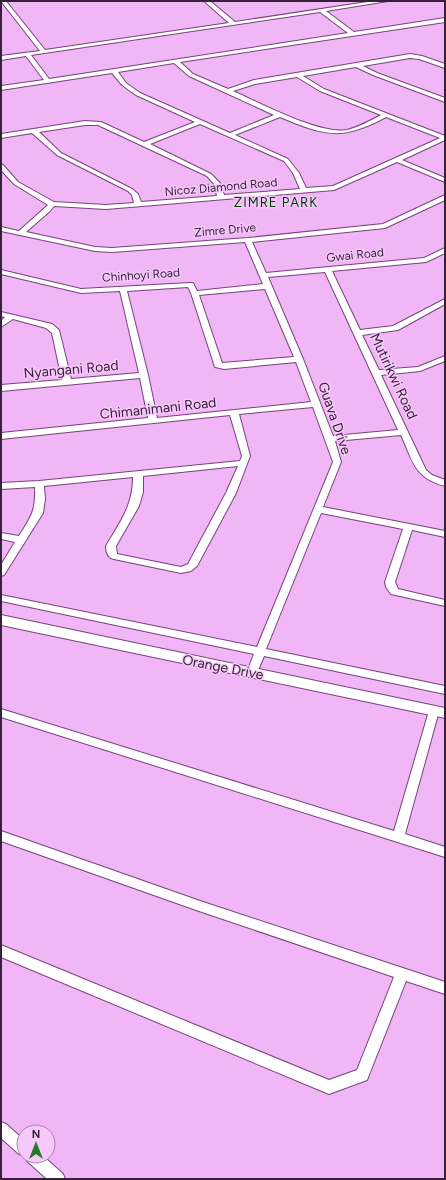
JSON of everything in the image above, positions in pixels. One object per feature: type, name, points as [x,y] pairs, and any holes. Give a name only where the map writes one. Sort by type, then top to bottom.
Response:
[{"type":"street","points":[[4,2],[12,1]]},
{"type":"street","points":[[207,1],[234,24]]},
{"type":"street","points":[[1,58],[385,1]]},
{"type":"street","points":[[4,2],[44,52]]},
{"type":"street","points":[[322,11],[353,34]]},
{"type":"street","points":[[1,88],[445,20]]},
{"type":"street","points":[[27,54],[48,81]]},
{"type":"street","points":[[228,92],[254,82],[414,56],[445,66]]},
{"type":"street","points":[[175,61],[191,75],[228,92],[328,132],[340,133],[362,127],[386,115]]},
{"type":"street","points":[[357,65],[375,74],[445,100]]},
{"type":"street","points":[[114,71],[131,90],[286,160],[296,173],[304,191]]},
{"type":"street","points":[[298,75],[322,90],[445,138]]},
{"type":"street","points":[[230,135],[281,114]]},
{"type":"street","points":[[145,144],[199,122]]},
{"type":"street","points":[[1,136],[85,123],[99,123],[209,174],[217,183],[221,197]]},
{"type":"street","points":[[34,131],[59,154],[130,190],[135,194],[138,205]]},
{"type":"street","name":"Nicoz Diamond Road","points":[[1,166],[16,183],[52,204],[106,207],[138,205],[304,191],[340,186],[445,138]]},
{"type":"street","points":[[397,160],[445,180]]},
{"type":"street","name":"Zimre Drive","points":[[1,229],[95,249],[112,250],[248,240],[385,226],[445,197]]},
{"type":"street","points":[[21,233],[48,210],[52,204]]},
{"type":"street","name":"Guava Drive","points":[[248,240],[269,286],[317,404],[330,439],[336,462],[252,672]]},
{"type":"street","name":"Gwai Road","points":[[264,275],[426,260],[445,250]]},
{"type":"street","name":"Mutirikwi Road","points":[[328,270],[424,473],[432,479],[445,483]]},
{"type":"street","name":"Chinhoyi Road","points":[[1,272],[81,291],[186,284],[192,286],[195,292],[218,365],[224,367],[299,359]]},
{"type":"street","points":[[195,292],[269,286]]},
{"type":"street","points":[[123,289],[144,375],[152,421]]},
{"type":"street","points":[[358,333],[395,328],[445,301]]},
{"type":"street","points":[[1,314],[49,326],[56,332],[67,382]]},
{"type":"street","points":[[1,325],[12,316]]},
{"type":"street","points":[[377,373],[420,369],[445,358]]},
{"type":"street","name":"Nyangani Road","points":[[1,388],[144,375]]},
{"type":"street","name":"Chimanimani Road","points":[[1,436],[317,404]]},
{"type":"street","points":[[138,473],[138,492],[134,506],[111,546],[111,551],[114,556],[181,570],[188,569],[192,566],[231,493],[244,463],[246,456],[244,445],[234,413]]},
{"type":"street","points":[[330,439],[404,432]]},
{"type":"street","points":[[1,486],[39,484],[244,463]]},
{"type":"street","points":[[1,572],[38,513],[40,499],[39,484]]},
{"type":"street","points":[[318,509],[445,534]]},
{"type":"street","points":[[408,527],[390,582],[391,587],[395,592],[445,603]]},
{"type":"street","points":[[1,536],[22,540]]},
{"type":"street","points":[[1,598],[445,690]]},
{"type":"street","name":"Orange Drive","points":[[1,620],[439,712]]},
{"type":"street","points":[[398,838],[439,712]]},
{"type":"street","points":[[1,713],[445,852]]},
{"type":"street","points":[[1,836],[199,906],[445,988]]},
{"type":"street","points":[[1,951],[329,1087],[362,1075],[402,973]]},
{"type":"street","points":[[1,1129],[16,1142]]},
{"type":"street","points":[[41,1164],[58,1179]]},
{"type":"district","name":"ZIMRE PARK","points":[[276,202]]}]
